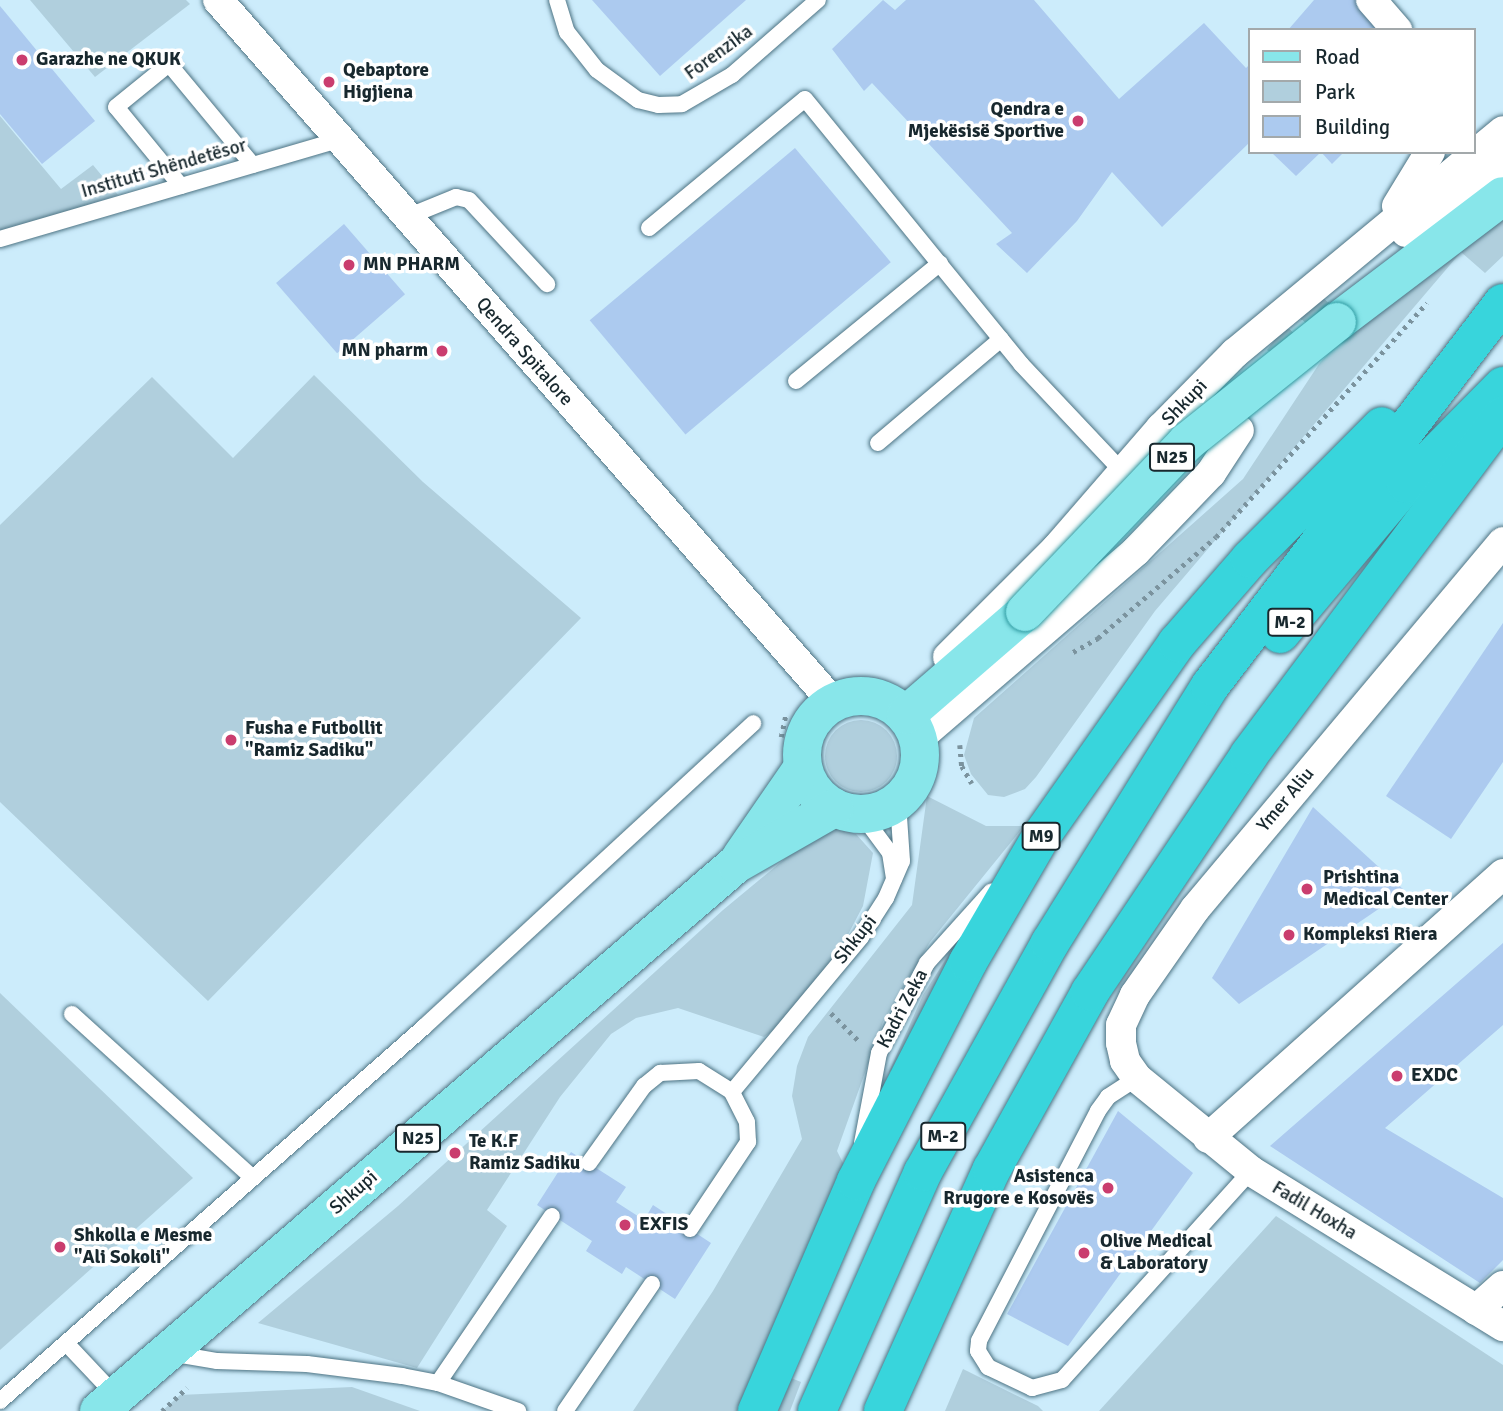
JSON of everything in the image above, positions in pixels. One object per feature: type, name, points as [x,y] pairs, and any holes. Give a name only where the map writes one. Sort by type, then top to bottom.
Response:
[{"type":"highway","name":"M-2","points":[[817,1411],[923,1172],[1049,943],[1095,874],[1210,686],[1461,354],[1503,303]]},
{"type":"highway","name":"M9","points":[[757,1411],[856,1181],[968,962],[1042,835],[1177,643],[1360,445],[1461,354]]},
{"type":"highway","name":"M-2","points":[[1095,874],[1318,586],[1406,484],[1503,386]]},
{"type":"highway","points":[[883,1411],[992,1169],[1090,992],[1248,755],[1503,415]]},
{"type":"main road","name":"Shkupi","points":[[908,720],[1026,612],[1187,442],[1331,308],[1503,196]]},
{"type":"main road","points":[[832,702],[863,695],[908,720],[919,771],[898,802]]},
{"type":"main road","name":"Shkupi","points":[[108,1404],[736,864],[803,767],[807,730],[832,702]]},
{"type":"main road","points":[[803,767],[814,791],[848,811]]},
{"type":"main road","name":"Shkupi","points":[[736,864],[848,811],[898,802]]},
{"type":"street","name":"Qendra Spitalore","points":[[218,0],[832,702]]},
{"type":"street","points":[[1371,0],[1395,28]]},
{"type":"street","name":"Shkupi","points":[[1475,153],[1503,131]]},
{"type":"street","points":[[1386,224],[1429,154]]},
{"type":"street","name":"Shkupi","points":[[908,720],[1122,471],[1236,353],[1386,224],[1474,154]]},
{"type":"street","name":"Shkupi","points":[[1331,308],[1503,160]]},
{"type":"street","points":[[908,720],[1077,604],[1181,507],[1239,430]]},
{"type":"street","name":"Ymer Aliu","points":[[1137,1078],[1125,1061],[1121,1043],[1121,1025],[1135,995],[1195,909],[1503,542]]},
{"type":"street","points":[[1208,1138],[1503,874]]},
{"type":"street","name":"Fadil Hoxha","points":[[1137,1078],[1251,1171],[1503,1326]]},
{"type":"street","points":[[1476,1310],[1503,1286]]},
{"type":"lane","name":"Forenzika","points":[[557,0],[567,32],[597,70],[638,100],[658,105],[682,104],[732,75],[818,0]]},
{"type":"lane","points":[[181,186],[116,107],[169,64],[253,165]]},
{"type":"lane","points":[[649,228],[805,99],[1001,339],[1122,471]]},
{"type":"lane","name":"Instituti Shëndetësor","points":[[0,239],[339,140]]},
{"type":"lane","points":[[407,217],[456,197],[469,200],[547,284]]},
{"type":"lane","points":[[796,381],[940,263]]},
{"type":"lane","points":[[878,443],[1001,339]]},
{"type":"lane","points":[[0,1401],[253,1178],[753,723]]},
{"type":"lane","name":"Shkupi","points":[[732,1092],[861,937],[895,881],[902,861],[898,802]]},
{"type":"lane","points":[[848,811],[890,853],[895,881]]},
{"type":"lane","points":[[72,1014],[253,1178]]},
{"type":"lane","points":[[589,1163],[644,1086],[660,1073],[699,1071],[732,1092],[747,1122],[748,1142],[690,1229]]},
{"type":"lane","points":[[1137,1078],[1108,1097],[1098,1111],[979,1341],[978,1351],[989,1367],[1032,1388],[1062,1380],[1251,1171]]},
{"type":"lane","points":[[438,1384],[552,1216]]},
{"type":"lane","points":[[565,1411],[652,1283]]},
{"type":"lane","points":[[66,1342],[108,1404]]},
{"type":"lane","points":[[168,1353],[217,1361],[351,1368],[438,1384],[518,1411]]},
{"type":"path","points":[[1280,467],[1434,295]]},
{"type":"path","points":[[813,995],[862,1044]]},
{"type":"green space","points":[[30,0],[186,0],[190,4],[95,77]]},
{"type":"green space","points":[[0,116],[61,189],[93,165],[118,195],[0,234]]},
{"type":"green space","points":[[1503,214],[1503,256],[1485,273],[1461,252],[1155,611],[1036,777],[1025,789],[1004,797],[988,795],[971,774],[964,755],[974,718],[1243,479],[1319,364],[1343,337]]},
{"type":"green space","name":"Fusha e Futbollit \"Ramiz Sadiku\"","points":[[314,375],[423,482],[581,618],[208,1001],[0,802],[0,525],[152,377],[233,458]]},
{"type":"green space","points":[[868,720],[887,730],[895,742],[895,770],[887,782],[875,790],[854,792],[835,782],[827,770],[825,749],[835,730],[847,722]]},
{"type":"green space","points":[[927,796],[986,826],[1024,826],[930,942],[883,1022],[837,1151],[845,1167],[737,1411],[633,1411],[713,1291],[802,1139],[792,1096],[797,1066],[808,1037],[912,905]]},
{"type":"green space","points":[[827,824],[856,834],[873,853],[863,906],[832,965],[793,1016],[764,1037],[678,1008],[636,1018],[611,1034],[560,1097],[487,1210],[507,1226],[417,1368],[258,1323],[398,1206],[723,910]]},
{"type":"green space","points":[[955,945],[957,951],[897,1069],[889,1072],[923,995]]},
{"type":"green space","name":"Shkolla e Mesme \"Ali Sokoli\"","points":[[0,993],[193,1178],[0,1350]]},
{"type":"green space","points":[[1276,1216],[1503,1365],[1503,1411],[1099,1411]]},
{"type":"green space","points":[[963,1369],[1038,1406],[1043,1411],[945,1411]]},
{"type":"green space","points":[[791,1378],[801,1382],[790,1411],[778,1411]]},
{"type":"green space","points":[[352,1387],[420,1411],[162,1411],[180,1395]]},
{"type":"building","points":[[592,0],[746,0],[660,76]]},
{"type":"building","name":"Qendra e Mjekësisë Sportive","points":[[883,0],[895,10],[906,0],[1034,0],[1119,99],[1204,23],[1246,68],[1248,66],[1248,144],[1162,227],[1112,172],[1077,221],[1027,273],[996,244],[1012,233],[872,83],[864,91],[832,49]]},
{"type":"building","points":[[1314,0],[1356,0],[1377,28],[1290,28]]},
{"type":"building","name":"Garazhe ne QKUK","points":[[0,6],[95,121],[42,164],[0,114]]},
{"type":"building","points":[[795,148],[891,262],[685,434],[590,320]]},
{"type":"building","points":[[1273,154],[1319,154],[1296,176]]},
{"type":"building","points":[[1323,154],[1342,154],[1332,164]]},
{"type":"building","points":[[344,224],[405,294],[337,353],[276,283]]},
{"type":"building","points":[[1503,623],[1503,762],[1451,839],[1386,796]]},
{"type":"building","name":"Kompleksi Riera","points":[[1313,807],[1405,891],[1239,1004],[1212,978]]},
{"type":"building","name":"EXDC","points":[[1503,943],[1503,1025],[1385,1128],[1503,1198],[1503,1260],[1480,1283],[1270,1146]]},
{"type":"building","points":[[1118,1111],[1193,1173],[1068,1346],[1007,1314]]},
{"type":"building","name":"EXFIS","points":[[571,1152],[626,1187],[616,1202],[644,1220],[653,1205],[711,1243],[675,1299],[626,1267],[622,1274],[586,1251],[592,1241],[537,1205]]},
{"type":"tunnel","points":[[1279,359],[1326,295]]},
{"type":"place","name":"Garazhe ne QKUK","points":[[22,60]]},
{"type":"place","name":"Qebaptore Higjiena","points":[[329,82]]},
{"type":"place","name":"Qendra e Mjekësisë Sportive","points":[[1078,121]]},
{"type":"place","name":"MN PHARM","points":[[349,265]]},
{"type":"place","name":"MN pharm","points":[[442,351]]},
{"type":"place","name":"Fusha e Futbollit \"Ramiz Sadiku\"","points":[[231,740]]},
{"type":"place","name":"Prishtina Medical Center","points":[[1307,889]]},
{"type":"place","name":"Kompleksi Riera","points":[[1289,935]]},
{"type":"place","name":"EXDC","points":[[1397,1076]]},
{"type":"place","name":"Te K.F Ramiz Sadiku","points":[[455,1153]]},
{"type":"place","name":"Asistenca Rrugore e Kosovës","points":[[1108,1188]]},
{"type":"place","name":"EXFIS","points":[[625,1225]]},
{"type":"place","name":"Shkolla e Mesme \"Ali Sokoli\"","points":[[60,1247]]},
{"type":"place","name":"Olive Medical & Laboratory","points":[[1084,1253]]}]
